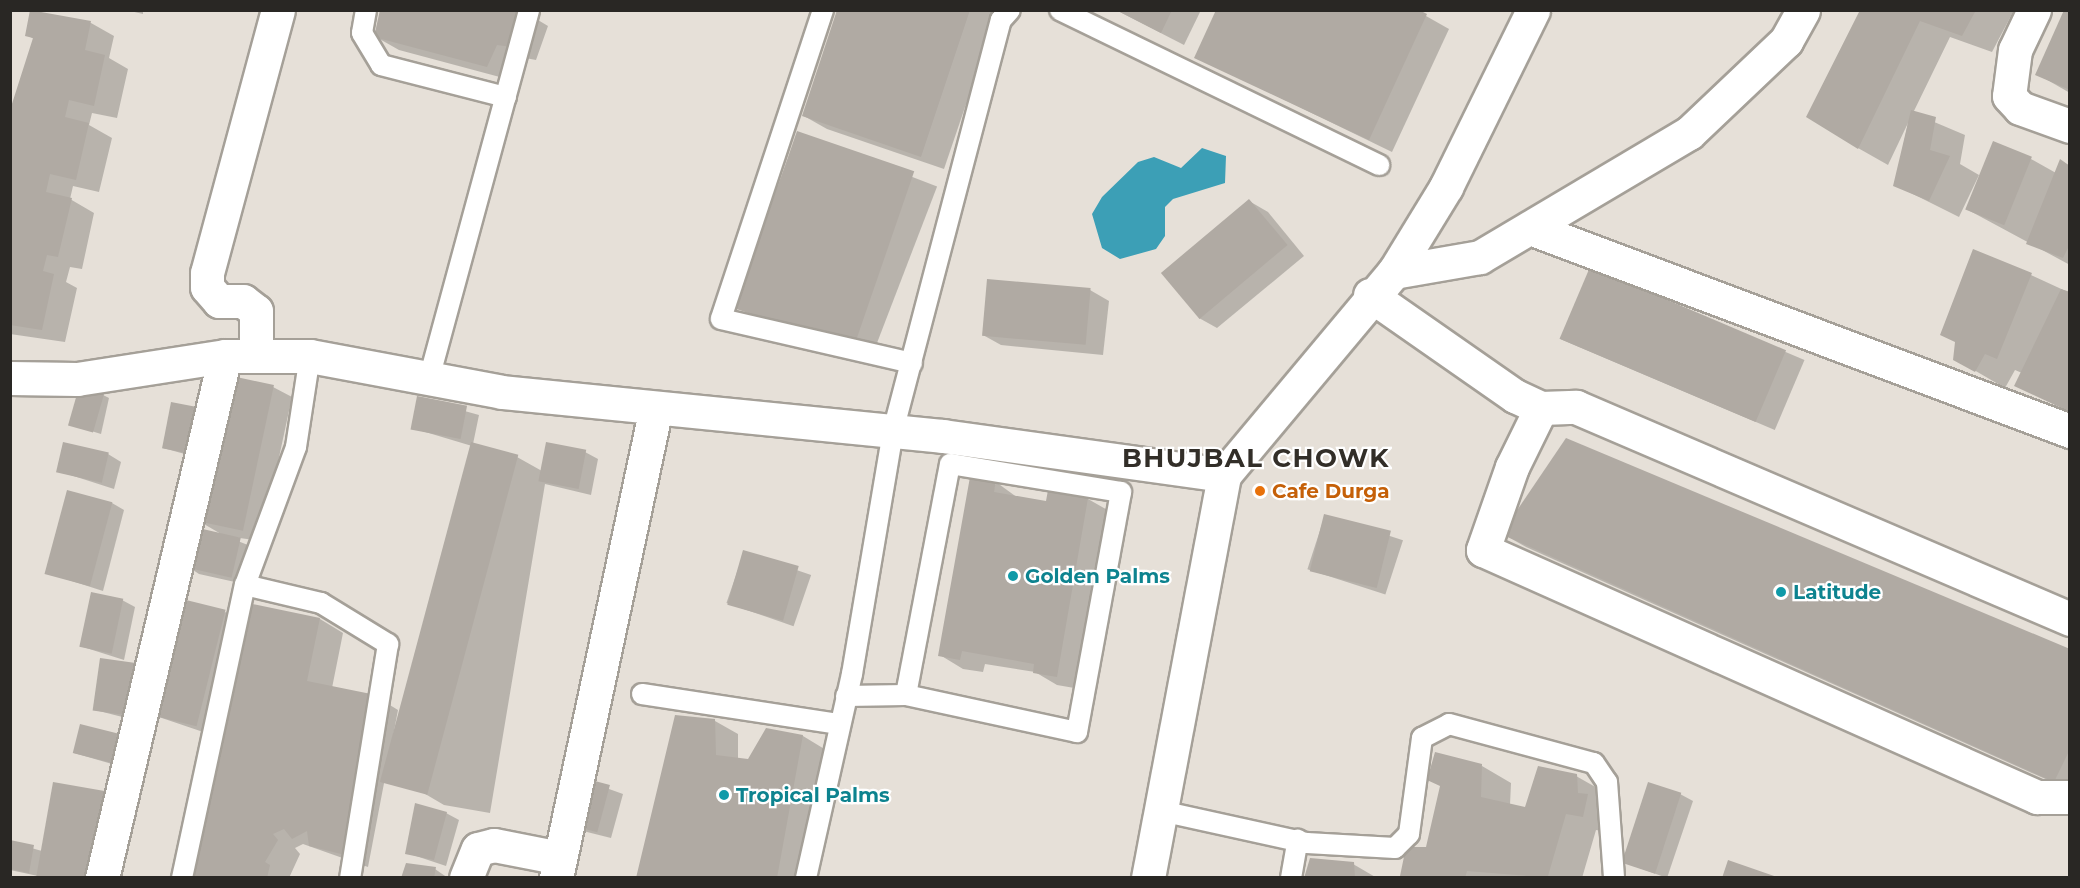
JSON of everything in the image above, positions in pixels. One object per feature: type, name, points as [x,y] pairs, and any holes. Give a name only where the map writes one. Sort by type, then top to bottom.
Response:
[{"type":"street","points":[[102,878],[240,356],[256,311],[243,301],[219,301],[207,287],[207,273],[278,10]]},
{"type":"street","points":[[1148,878],[1224,475],[1370,295],[1394,272],[1446,187],[1533,10]]},
{"type":"street","points":[[1394,272],[1480,257],[1689,133],[1786,41],[1803,10]]},
{"type":"street","points":[[2034,10],[2015,50],[2009,96],[2020,108],[2070,126]]},
{"type":"street","points":[[1530,228],[2070,431]]},
{"type":"street","points":[[1370,295],[1515,396],[1541,408],[1576,407],[2070,619]]},
{"type":"street","points":[[10,378],[77,379],[240,356],[310,356],[430,375],[502,392],[893,431],[1224,475]]},
{"type":"street","points":[[1541,408],[1512,467],[1483,550],[2037,797],[2070,797]]},
{"type":"street","points":[[466,878],[478,849],[494,845],[558,868],[656,409]]},
{"type":"lane","points":[[366,10],[362,33],[381,65],[506,97]]},
{"type":"lane","points":[[430,375],[529,10]]},
{"type":"lane","points":[[823,10],[721,319],[912,363]]},
{"type":"lane","points":[[806,878],[838,724],[846,696],[893,431],[1001,21],[1010,10]]},
{"type":"lane","points":[[1060,10],[1379,165]]},
{"type":"lane","points":[[182,878],[245,585],[296,447],[310,356]]},
{"type":"lane","points":[[846,696],[906,695],[1077,732],[1121,492],[950,464],[906,695]]},
{"type":"lane","points":[[245,585],[321,603],[388,644],[350,878]]},
{"type":"lane","points":[[642,694],[838,724]]},
{"type":"lane","points":[[1161,811],[1298,840],[1395,848],[1410,834],[1422,738],[1449,724],[1594,763],[1607,782],[1614,878]]},
{"type":"lane","points":[[1291,878],[1298,840]]},
{"type":"water","points":[[1202,148],[1226,156],[1225,183],[1173,199],[1165,207],[1165,236],[1156,249],[1120,259],[1102,248],[1092,214],[1102,197],[1138,162],[1154,157],[1181,168]]},
{"type":"building","points":[[30,10],[91,21],[85,50],[105,55],[94,106],[69,100],[65,117],[89,123],[76,180],[50,174],[46,192],[72,198],[58,257],[47,255],[43,271],[54,274],[42,330],[10,325],[10,110],[33,38],[25,36]]},
{"type":"building","points":[[380,10],[523,10],[513,47],[497,45],[487,67],[374,37]]},
{"type":"building","points":[[837,10],[970,10],[921,157],[802,116]]},
{"type":"building","points":[[1116,10],[1172,10],[1161,33]]},
{"type":"building","points":[[1216,10],[1419,10],[1427,14],[1369,140],[1194,58]]},
{"type":"building","points":[[1860,10],[1976,10],[1962,36],[1920,21],[1858,149],[1806,117]]},
{"type":"building","points":[[2064,10],[2070,10],[2070,90],[2035,75]]},
{"type":"building","points":[[1911,110],[1936,117],[1930,150],[1950,156],[1929,201],[1893,186]]},
{"type":"building","points":[[797,131],[914,171],[853,349],[736,309]]},
{"type":"building","points":[[1993,141],[2032,157],[2004,225],[1965,210]]},
{"type":"building","points":[[2060,159],[2070,166],[2070,244],[2063,258],[2026,244]]},
{"type":"building","points":[[1249,199],[1288,245],[1199,319],[1161,273]]},
{"type":"building","points":[[1973,249],[2032,273],[1997,359],[1985,354],[1975,372],[1953,360],[1955,342],[1940,335]]},
{"type":"building","points":[[1590,267],[1786,350],[1756,422],[1560,339]]},
{"type":"building","points":[[987,279],[1091,288],[1086,345],[982,336]]},
{"type":"building","points":[[2061,289],[2070,292],[2070,412],[2014,386]]},
{"type":"building","points":[[227,375],[274,385],[243,531],[196,521]]},
{"type":"building","points":[[79,387],[104,394],[93,433],[68,425]]},
{"type":"building","points":[[417,396],[467,406],[461,439],[411,429]]},
{"type":"building","points":[[171,402],[196,407],[187,453],[162,448]]},
{"type":"building","name":"Latitude","points":[[1566,438],[2070,649],[2070,749],[2054,782],[1501,534]]},
{"type":"building","points":[[63,442],[109,453],[102,483],[56,472]]},
{"type":"building","points":[[471,442],[518,455],[427,795],[380,782]]},
{"type":"building","points":[[546,442],[586,450],[579,489],[538,481]]},
{"type":"building","name":"Golden Palms","points":[[970,477],[996,481],[994,492],[1046,501],[1048,490],[1088,498],[1057,677],[1033,673],[1034,664],[962,651],[960,660],[938,656]]},
{"type":"building","points":[[67,490],[112,502],[90,586],[44,574]]},
{"type":"building","points":[[1324,514],[1391,531],[1377,588],[1310,571]]},
{"type":"building","points":[[194,527],[241,538],[232,578],[185,567]]},
{"type":"building","points":[[743,550],[799,566],[783,621],[727,605]]},
{"type":"building","points":[[91,592],[123,599],[112,654],[79,647]]},
{"type":"building","points":[[178,598],[226,610],[197,726],[149,714]]},
{"type":"building","points":[[248,603],[320,618],[307,681],[376,695],[345,855],[309,846],[307,831],[292,839],[284,829],[273,834],[278,840],[265,862],[270,865],[267,878],[191,878]]},
{"type":"building","points":[[100,658],[136,663],[128,715],[93,710]]},
{"type":"building","name":"Tropical Palms","points":[[675,715],[715,719],[716,755],[748,759],[766,728],[803,735],[777,878],[636,878]]},
{"type":"building","points":[[80,724],[120,734],[113,763],[73,753]]},
{"type":"building","points":[[1435,752],[1482,764],[1481,797],[1525,807],[1538,766],[1577,774],[1578,793],[1588,794],[1583,817],[1566,814],[1548,876],[1552,878],[1467,871],[1465,878],[1386,878],[1400,876],[1406,847],[1426,847],[1440,786],[1427,780]]},
{"type":"building","points":[[580,777],[610,785],[597,832],[567,824]]},
{"type":"building","points":[[53,782],[113,793],[98,878],[36,878]]},
{"type":"building","points":[[1648,782],[1681,793],[1655,874],[1622,863]]},
{"type":"building","points":[[415,803],[447,812],[434,860],[405,854]]},
{"type":"building","points":[[10,840],[34,845],[29,873],[10,869]]},
{"type":"building","points":[[1310,858],[1354,862],[1355,878],[1304,878]]},
{"type":"building","points":[[1728,860],[1777,877],[1722,878]]},
{"type":"building","points":[[406,863],[436,867],[434,878],[401,878]]},
{"type":"place","name":"Cafe Durga","points":[[1260,491]]},
{"type":"place","name":"Golden Palms","points":[[1013,576]]},
{"type":"place","name":"Latitude","points":[[1781,592]]},
{"type":"place","name":"Tropical Palms","points":[[724,795]]},
{"type":"district","name":"BHUJBAL CHOWK","points":[[1256,459]]}]
